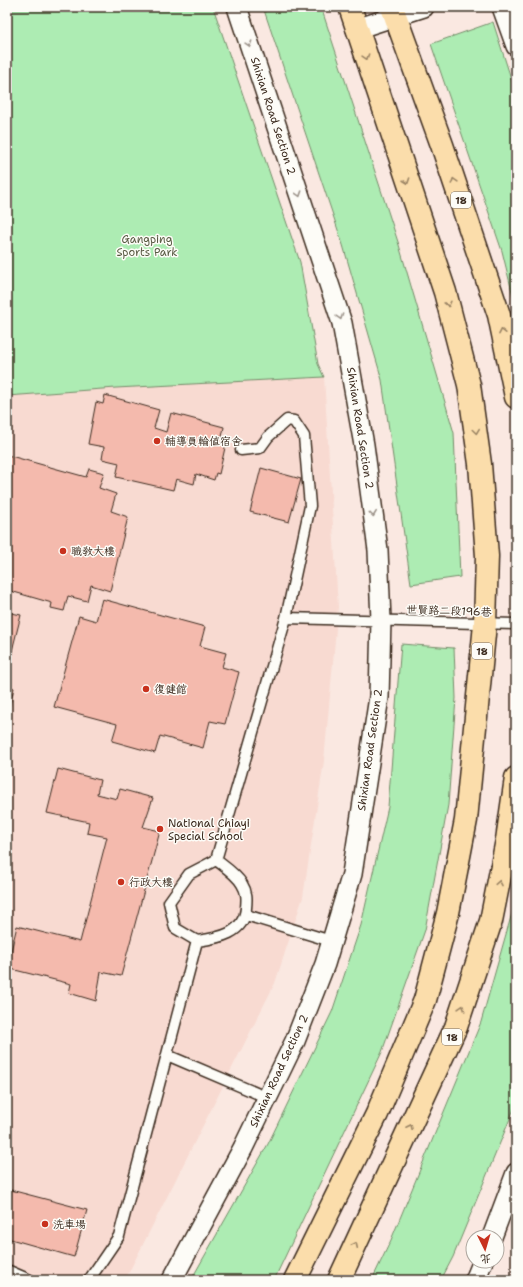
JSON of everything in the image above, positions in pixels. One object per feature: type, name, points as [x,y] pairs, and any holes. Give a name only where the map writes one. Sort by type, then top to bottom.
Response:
[{"type":"main road","name":"18","points":[[295,1280],[376,1114],[425,1000],[448,913],[466,820],[485,624],[487,556],[480,464],[469,385],[445,292],[356,29],[350,7]]},
{"type":"main road","name":"18","points":[[394,12],[442,145],[499,315],[516,398]]},
{"type":"main road","name":"18","points":[[339,1280],[456,1027],[491,921],[507,840],[516,778]]},
{"type":"street","name":"Shixian Road Section 2","points":[[172,1280],[243,1148],[268,1098],[295,1041],[325,964],[352,874],[379,697],[381,620],[378,550],[366,460],[342,323],[237,7]]},
{"type":"street","points":[[356,29],[394,12],[424,7]]},
{"type":"street","points":[[502,7],[516,46]]},
{"type":"street","points":[[495,1229],[516,1173]]},
{"type":"street","points":[[475,1280],[479,1269]]},
{"type":"lane","points":[[216,860],[241,882],[247,896],[246,915],[237,928],[216,938],[197,940],[175,928],[169,902],[189,874],[216,860],[286,618],[310,506],[304,436],[294,421],[287,420],[268,437],[260,448],[242,450]]},
{"type":"lane","name":"世賢路二段196巷","points":[[286,618],[516,624]]},
{"type":"lane","points":[[246,915],[331,941]]},
{"type":"lane","points":[[89,1280],[119,1236],[197,940]]},
{"type":"lane","points":[[167,1055],[268,1098]]},
{"type":"lane","points":[[7,1270],[30,1280]]},
{"type":"shaded area","name":"National Chiayi Special School","points":[[324,377],[338,607],[324,761],[303,897],[275,983],[125,1280],[7,1280],[7,396],[116,388]]},
{"type":"green space","name":"Gangping Sports Park","points":[[7,7],[213,7],[300,262],[318,364],[324,377],[116,388],[7,396]]},
{"type":"green space","points":[[263,7],[321,7],[399,245],[454,433],[460,577],[411,584],[382,380],[343,245]]},
{"type":"green space","points":[[493,22],[516,94],[516,308],[502,251],[431,44]]},
{"type":"green space","points":[[401,644],[454,648],[456,698],[448,805],[425,930],[382,1052],[274,1280],[191,1280],[268,1144],[332,1012],[361,925],[388,807]]},
{"type":"green space","points":[[516,899],[516,1104],[453,1257],[441,1280],[372,1280],[391,1240],[481,1022]]},
{"type":"building","name":"輔導員輪值宿舍","points":[[105,395],[159,410],[154,428],[166,432],[171,413],[224,427],[222,437],[227,439],[219,474],[216,473],[214,480],[196,474],[194,484],[176,479],[173,490],[116,477],[119,463],[102,459],[104,447],[88,444],[96,402],[103,404]]},
{"type":"building","name":"職教大樓","points":[[7,455],[86,477],[89,469],[104,473],[99,488],[116,494],[111,511],[128,517],[110,591],[91,585],[87,601],[68,596],[64,611],[51,608],[52,603],[7,590]]},
{"type":"building","points":[[261,468],[301,479],[289,522],[250,512]]},
{"type":"building","name":"復健館","points":[[102,599],[205,627],[200,646],[226,653],[222,667],[239,672],[225,724],[210,721],[203,748],[160,736],[155,753],[112,741],[117,724],[54,707],[79,616],[96,621]]},
{"type":"building","points":[[7,612],[21,615],[7,671]]},
{"type":"building","points":[[7,686],[14,688],[7,717]]},
{"type":"building","name":"行政大樓","points":[[58,769],[100,780],[97,794],[117,799],[120,789],[153,798],[143,827],[160,831],[121,976],[101,972],[96,1001],[69,993],[71,984],[7,968],[17,926],[80,942],[107,837],[87,833],[89,822],[47,813]]},
{"type":"building","name":"洗車場","points":[[7,1189],[87,1210],[74,1257],[7,1238]]},
{"type":"place","name":"輔導員輪值宿舍","points":[[157,441]]},
{"type":"place","name":"職教大樓","points":[[63,551]]},
{"type":"place","name":"復健館","points":[[146,689]]},
{"type":"place","name":"National Chiayi Special School","points":[[160,829]]},
{"type":"place","name":"行政大樓","points":[[121,882]]},
{"type":"place","name":"洗車場","points":[[45,1224]]}]
